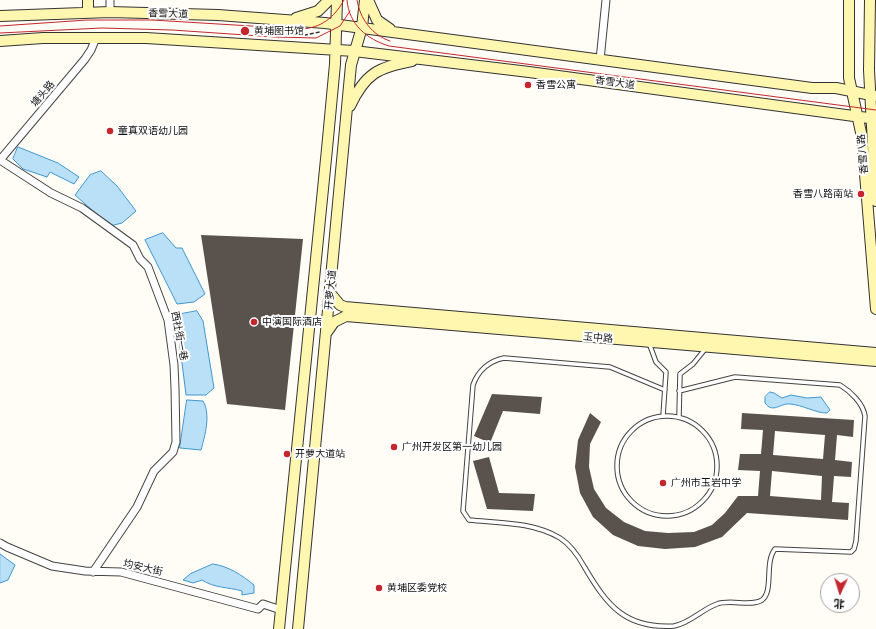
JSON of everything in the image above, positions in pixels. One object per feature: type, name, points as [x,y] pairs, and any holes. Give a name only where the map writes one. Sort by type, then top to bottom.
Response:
[{"type":"main road","points":[[88,0],[88,12]]},
{"type":"main road","points":[[284,19],[310,14],[325,5],[329,0]]},
{"type":"main road","name":"开萝大道","points":[[279,629],[328,139],[336,50],[337,0]]},
{"type":"main road","points":[[366,0],[377,20],[396,31]]},
{"type":"main road","name":"开萝大道","points":[[298,629],[347,113],[354,51],[362,26],[366,0]]},
{"type":"main road","name":"香雪八路","points":[[849,0],[849,78],[862,137],[876,309]]},
{"type":"main road","name":"香雪八路","points":[[870,0],[869,44],[874,95],[876,201]]},
{"type":"main road","name":"香雪大道","points":[[0,16],[110,12],[284,19],[362,26],[600,60],[812,88],[836,88],[874,95]]},
{"type":"main road","points":[[0,41],[96,38],[187,39],[336,50]]},
{"type":"main road","name":"香雪大道","points":[[336,50],[424,58],[874,119]]},
{"type":"main road","points":[[347,113],[356,93],[376,71],[397,63],[424,58]]},
{"type":"main road","points":[[328,139],[331,130],[335,129],[344,142]]},
{"type":"main road","name":"玉中路","points":[[330,293],[340,306],[345,308],[876,353]]},
{"type":"main road","name":"玉中路","points":[[327,332],[334,322],[346,316],[876,361]]},
{"type":"street","points":[[110,0],[110,12]]},
{"type":"street","points":[[600,60],[606,0]]},
{"type":"street","name":"塘头路","points":[[0,160],[85,59],[96,38]]},
{"type":"street","name":"西社街一巷","points":[[0,160],[51,193],[82,208],[133,245],[140,259],[148,267],[168,320],[174,365],[176,442],[173,452],[154,471],[137,506],[93,572]]},
{"type":"street","name":"均安大街","points":[[0,543],[52,566],[93,572],[121,572],[251,608],[258,609],[263,604],[280,610]]},
{"type":"lane","points":[[649,342],[656,362],[666,372],[662,416]]},
{"type":"lane","points":[[679,416],[680,374],[693,364],[707,347]]},
{"type":"lane","points":[[665,390],[610,367],[504,358],[495,360],[477,376],[473,393],[463,511],[469,520],[530,526],[562,539],[577,554],[606,602],[616,612],[645,626],[675,626],[691,620],[715,604],[726,601],[756,603],[762,600],[767,592],[769,562],[771,554],[775,549],[851,552],[854,549],[856,541],[865,416],[864,409],[848,390],[840,385],[735,377],[679,391]]},
{"type":"lane","points":[[662,416],[679,416],[693,423],[704,432],[712,442],[716,455],[717,468],[715,482],[709,494],[700,504],[689,511],[676,515],[663,516],[650,513],[638,506],[628,497],[621,486],[617,466],[621,446],[628,435],[638,426],[649,419],[662,416]]},
{"type":"path","points":[[268,32],[305,35],[320,32]]},
{"type":"water","points":[[18,147],[58,163],[79,177],[74,184],[50,172],[47,177],[23,169],[13,159]]},
{"type":"water","points":[[101,171],[117,186],[136,211],[122,223],[110,226],[75,195],[90,175]]},
{"type":"water","points":[[163,233],[176,248],[182,248],[205,294],[194,302],[177,304],[145,240]]},
{"type":"water","points":[[197,311],[203,321],[214,388],[206,395],[186,395],[176,315]]},
{"type":"water","points":[[770,392],[782,398],[791,395],[807,398],[821,397],[830,410],[827,413],[822,413],[790,404],[771,408],[765,403],[765,397]]},
{"type":"water","points":[[187,400],[203,401],[207,412],[201,450],[180,448]]},
{"type":"water","points":[[0,554],[15,565],[8,580],[0,583]]},
{"type":"water","points":[[213,564],[229,569],[245,578],[254,585],[254,593],[242,595],[242,591],[216,586],[202,580],[193,583],[183,580],[190,574]]},
{"type":"building","name":"中演国际酒店","points":[[201,235],[303,239],[285,410],[227,404]]},
{"type":"building","points":[[492,394],[542,397],[540,414],[503,411],[490,443],[474,436]]},
{"type":"building","points":[[590,413],[601,422],[590,444],[589,467],[594,489],[606,508],[624,522],[645,531],[668,533],[694,532],[712,525],[725,513],[738,496],[758,496],[760,471],[738,470],[740,454],[761,454],[763,430],[741,429],[742,413],[854,420],[853,437],[837,435],[835,460],[852,462],[851,477],[834,476],[832,502],[849,503],[848,520],[747,513],[722,537],[695,547],[665,549],[638,546],[613,535],[593,517],[580,493],[575,467],[578,440]],"holes":[[[775,431],[825,435],[823,459],[773,455]],[[772,471],[822,476],[821,500],[770,496]]]},
{"type":"building","points":[[489,457],[499,493],[535,494],[533,511],[487,509],[473,461]]},
{"type":"tram line","points":[[0,26],[87,20],[152,20],[301,29],[315,27],[326,21],[336,12],[344,0]]},
{"type":"tram line","points":[[347,0],[351,17],[360,30],[373,39],[389,46],[876,110]]},
{"type":"tram line","points":[[357,0],[361,14],[372,30],[390,41]]},
{"type":"tram line","points":[[0,33],[102,28],[172,30],[275,37],[316,38],[340,26],[350,11]]},
{"type":"place","name":"黄埔图书馆","points":[[245,31]]},
{"type":"place","name":"香雪公寓","points":[[528,85]]},
{"type":"place","name":"童真双语幼儿园","points":[[110,131]]},
{"type":"place","name":"香雪八路南站","points":[[861,194]]},
{"type":"place","name":"中演国际酒店","points":[[254,322]]},
{"type":"place","name":"广州开发区第一幼儿园","points":[[394,447]]},
{"type":"place","name":"开萝大道站","points":[[287,454]]},
{"type":"place","name":"广州市玉岩中学","points":[[663,483]]},
{"type":"place","name":"黄埔区委党校","points":[[379,588]]}]
